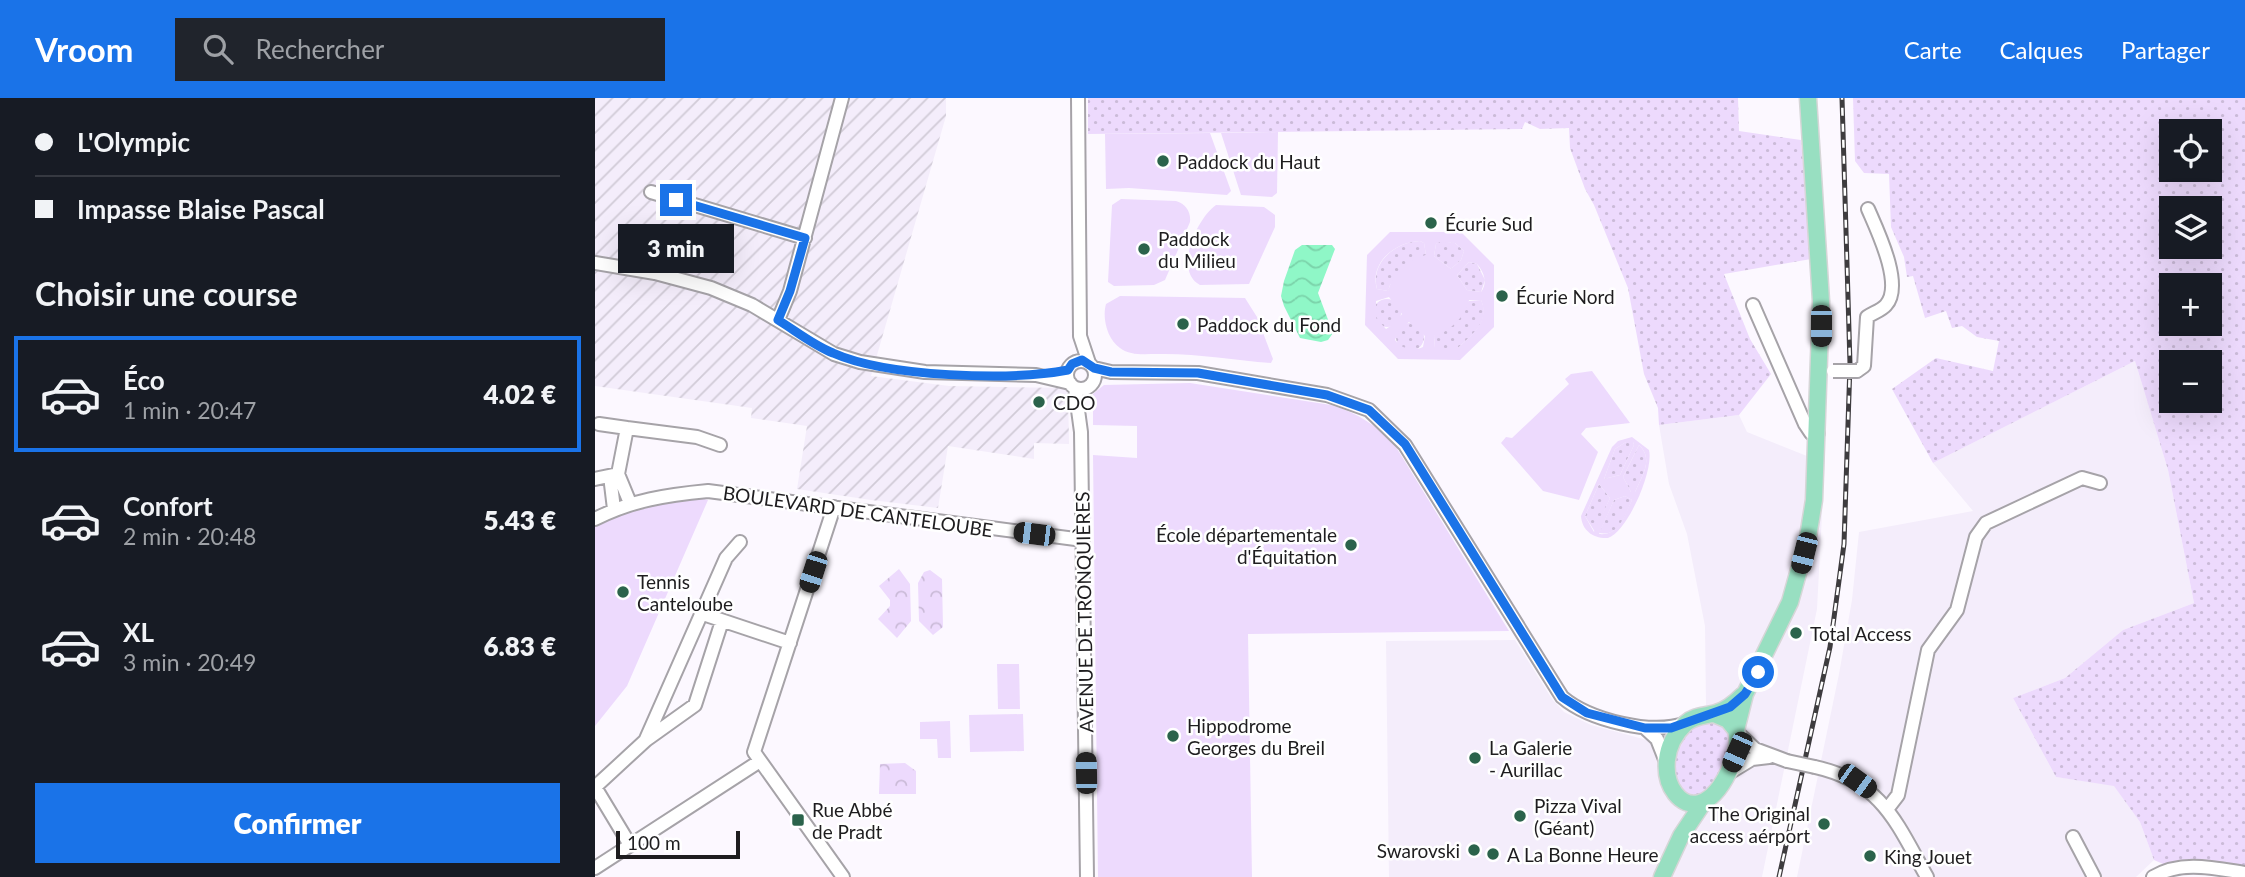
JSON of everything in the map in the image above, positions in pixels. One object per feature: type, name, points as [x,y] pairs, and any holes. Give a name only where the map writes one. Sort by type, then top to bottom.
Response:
[{"type":"main road","points":[[1662,877],[1681,836],[1703,803],[1719,788],[1737,752],[1737,731],[1745,694],[1790,602],[1800,569],[1814,500],[1818,433],[1826,373],[1808,98]]},
{"type":"main road","points":[[1681,836],[1682,811],[1678,797],[1668,783],[1666,763],[1686,723],[1695,717],[1714,714],[1730,707],[1745,694]]},
{"type":"main road","points":[[1714,714],[1728,720],[1737,731]]},
{"type":"main road","points":[[1678,797],[1694,804],[1703,803]]},
{"type":"street","points":[[778,320],[790,291],[842,98]]},
{"type":"street","name":"AVENUE DE TRONQUIÈRES","points":[[1078,98],[1078,379],[1087,877]]},
{"type":"street","points":[[651,192],[805,238]]},
{"type":"street","points":[[1826,373],[1857,371],[1864,366],[1867,317],[1887,305],[1892,290],[1888,258],[1868,209]]},
{"type":"street","points":[[595,263],[683,279],[752,305],[834,354],[860,362],[925,372],[1078,379],[1166,373]]},
{"type":"street","points":[[1753,305],[1805,424],[1811,433],[1818,433]]},
{"type":"street","name":"AVENUE DE TRONQUIÈRES","points":[[1080,336],[1092,366]]},
{"type":"street","points":[[1078,379],[1092,366]]},
{"type":"street","points":[[1078,379],[1092,366]]},
{"type":"street","points":[[1092,366],[1111,372],[1198,373],[1327,395],[1369,410],[1405,444],[1562,697],[1587,713],[1645,728],[1671,728],[1686,723]]},
{"type":"street","points":[[599,424],[697,437],[720,445]]},
{"type":"street","points":[[614,509],[614,475],[627,428]]},
{"type":"street","points":[[595,479],[614,475]]},
{"type":"street","points":[[614,475],[630,503]]},
{"type":"street","points":[[1888,808],[1898,795],[1928,650],[1957,610],[1976,537],[1986,523],[2082,478],[2100,483]]},
{"type":"street","name":"BOULEVARD DE CANTELOUBE","points":[[595,519],[630,503],[667,495],[708,491],[1083,540]]},
{"type":"street","points":[[834,507],[754,752],[843,877]]},
{"type":"street","points":[[646,740],[726,558],[740,542]]},
{"type":"street","points":[[703,614],[790,643]]},
{"type":"street","points":[[630,845],[595,787],[646,740],[695,705],[722,621]]},
{"type":"street","points":[[1645,728],[1657,739],[1666,763]]},
{"type":"street","points":[[1737,731],[1755,749],[1770,757],[1840,772],[1857,781],[1888,808],[1927,877]]},
{"type":"street","points":[[1728,774],[1743,762],[1770,757]]},
{"type":"street","points":[[595,868],[760,761]]},
{"type":"street","points":[[2073,837],[2094,877]]},
{"type":"street","points":[[2153,877],[2168,869],[2198,866],[2245,873]]},
{"type":"shaded area","points":[[595,98],[946,98],[946,116],[871,376],[949,386],[1068,388],[1069,444],[1034,443],[1034,459],[948,446],[938,508],[871,500],[797,489],[807,426],[751,418],[752,408],[595,386]]},
{"type":"shaded area","points":[[2135,361],[2168,470],[2194,603],[2123,630],[2065,678],[2013,698],[2056,777],[2114,785],[2140,822],[2154,860],[2136,877],[1797,877],[1839,674],[1852,600],[1859,532],[1973,511],[1933,463]]},
{"type":"shaded area","points":[[1739,415],[1747,432],[1807,456],[1825,459],[1817,609],[1762,877],[1389,877],[1386,641],[1515,640],[1552,699],[1564,712],[1591,725],[1647,740],[1690,709],[1706,705],[1705,626],[1687,534],[1669,484],[1659,425]]},
{"type":"green space","points":[[1088,98],[1738,98],[1739,131],[1801,140],[1811,259],[1724,274],[1750,339],[1771,374],[1739,415],[1659,425],[1658,408],[1644,374],[1628,288],[1585,189],[1570,148],[1569,128],[1540,129],[1525,122],[1522,129],[1088,134]]},
{"type":"green space","points":[[1853,98],[2245,98],[2245,877],[2186,874],[2154,860],[2140,822],[2114,786],[2056,777],[2013,698],[2065,678],[2123,630],[2194,603],[2168,470],[2135,361],[1933,463],[1892,389],[1936,358],[1993,371],[1999,341],[1977,337],[1962,326],[1952,328],[1946,311],[1925,318],[1913,276],[1907,277],[1904,257],[1891,227],[1889,174],[1864,173],[1855,161]]},
{"type":"green space","points":[[1278,132],[1277,193],[1272,197],[1241,195],[1221,133]]},
{"type":"green space","name":"Paddock du Haut","points":[[1210,133],[1231,191],[1227,195],[1129,188],[1106,189],[1105,134]]},
{"type":"green space","name":"Paddock du Milieu","points":[[1121,199],[1176,201],[1187,209],[1190,222],[1165,280],[1154,285],[1114,286],[1108,282],[1112,205]]},
{"type":"green space","points":[[1216,205],[1264,207],[1275,215],[1275,227],[1249,284],[1200,285],[1192,278],[1188,257],[1195,232]]},
{"type":"green space","points":[[1390,232],[1461,232],[1494,265],[1494,327],[1460,360],[1398,359],[1365,325],[1367,255]],"holes":[[[1420,241],[1424,243],[1426,255],[1403,268],[1388,291],[1377,289],[1377,270],[1381,262],[1402,245]],[[1455,243],[1464,251],[1461,260],[1451,269],[1434,256],[1436,244]],[[1469,262],[1477,264],[1485,281],[1481,292],[1467,290],[1457,275]],[[1389,297],[1402,314],[1386,329],[1376,318],[1376,301]],[[1469,300],[1481,300],[1483,315],[1474,333],[1458,348],[1435,348],[1434,336],[1456,322]],[[1409,322],[1425,336],[1423,347],[1415,349],[1404,347],[1395,340],[1399,330]]]},
{"type":"green space","points":[[1420,241],[1424,243],[1426,255],[1390,285],[1388,291],[1377,289],[1377,270],[1387,255],[1402,245]]},
{"type":"green space","points":[[1440,241],[1455,243],[1464,251],[1461,260],[1451,269],[1434,256],[1436,244]]},
{"type":"green space","points":[[1469,262],[1477,264],[1485,280],[1481,292],[1467,290],[1457,275]]},
{"type":"green space","name":"Paddock du Fond","points":[[1120,296],[1245,298],[1257,317],[1273,359],[1271,363],[1124,351],[1112,339],[1105,316],[1106,304]]},
{"type":"green space","points":[[1387,299],[1397,303],[1401,313],[1397,323],[1387,327],[1377,323],[1373,313],[1377,303]]},
{"type":"green space","points":[[1481,300],[1484,315],[1474,333],[1458,348],[1435,348],[1434,336],[1469,301]]},
{"type":"green space","points":[[1410,323],[1420,327],[1424,337],[1420,347],[1410,351],[1400,347],[1396,337],[1400,327]]},
{"type":"green space","points":[[1592,371],[1630,423],[1586,428],[1581,434],[1598,452],[1579,500],[1543,491],[1501,443],[1506,437],[1512,438],[1569,384],[1565,379],[1571,374]]},
{"type":"green space","points":[[1190,383],[1331,405],[1359,416],[1375,427],[1396,447],[1509,631],[1248,634],[1252,877],[1098,877],[1093,455],[1137,458],[1137,426],[1093,425],[1093,394],[1104,385]]},
{"type":"green space","points":[[1632,437],[1649,450],[1648,471],[1638,499],[1624,524],[1608,538],[1598,537],[1586,530],[1581,516],[1612,447],[1618,441]],"holes":[[[1626,442],[1633,442],[1634,445],[1620,475],[1604,479],[1615,449]],[[1639,445],[1646,456],[1646,462],[1635,492],[1631,492],[1623,477]],[[1599,484],[1610,498],[1594,532],[1585,516]],[[1625,496],[1632,500],[1617,528],[1612,532],[1599,534],[1614,500]]]},
{"type":"green space","points":[[1626,442],[1633,442],[1634,445],[1620,475],[1604,479],[1615,449]]},
{"type":"green space","points":[[1639,445],[1646,456],[1645,468],[1635,492],[1631,492],[1623,477]]},
{"type":"green space","points":[[1599,484],[1610,498],[1595,532],[1585,516]]},
{"type":"green space","points":[[693,496],[708,500],[627,686],[595,726],[595,526],[620,512]]},
{"type":"green space","points":[[1625,496],[1632,500],[1621,524],[1612,532],[1599,533],[1614,500]]},
{"type":"green space","points":[[899,569],[910,584],[911,621],[897,638],[878,619],[890,606],[890,600],[879,586]]},
{"type":"green space","points":[[930,570],[942,579],[943,627],[933,635],[919,621],[918,583],[924,572]]},
{"type":"green space","points":[[997,664],[1019,664],[1020,709],[998,709]]},
{"type":"green space","points":[[1023,714],[1024,751],[970,752],[969,715]]},
{"type":"green space","points":[[1713,719],[1730,731],[1731,753],[1707,793],[1696,795],[1680,791],[1672,764],[1689,729]]},
{"type":"green space","points":[[950,721],[951,758],[938,758],[937,739],[920,739],[920,722]]},
{"type":"green space","points":[[905,763],[916,771],[916,794],[879,794],[880,764]]},
{"type":"water","points":[[1302,245],[1332,245],[1335,249],[1318,293],[1333,333],[1328,340],[1321,342],[1300,338],[1281,296],[1295,250]]},
{"type":"railway","points":[[1779,877],[1830,647],[1844,544],[1850,364],[1842,98]]},
{"type":"place","name":"Paddock du Haut","points":[[1163,161]]},
{"type":"place","name":"Écurie Sud","points":[[1431,223]]},
{"type":"place","name":"Paddock du Milieu","points":[[1144,249]]},
{"type":"place","name":"Écurie Nord","points":[[1502,296]]},
{"type":"place","name":"Paddock du Fond","points":[[1183,324]]},
{"type":"place","name":"CDO","points":[[1039,402]]},
{"type":"place","name":"École départementale d'Équitation","points":[[1351,545]]},
{"type":"place","name":"Tennis Canteloube","points":[[623,592]]},
{"type":"place","name":"Total Access","points":[[1796,633]]},
{"type":"place","name":"Hippodrome Georges du Breil","points":[[1173,736]]},
{"type":"place","name":"La Galerie - Aurillac","points":[[1475,758]]},
{"type":"place","name":"Pizza Vival (Géant)","points":[[1520,816]]},
{"type":"place","name":"Rue Abbé de Pradt","points":[[798,820]]},
{"type":"place","name":"The Original access aérport","points":[[1824,824]]},
{"type":"place","name":"Swarovski","points":[[1474,850]]},
{"type":"place","name":"A La Bonne Heure","points":[[1493,854]]},
{"type":"place","name":"King Jouet","points":[[1870,856]]},
{"type":"route","points":[[676,200],[805,238],[790,291],[778,320],[834,354],[860,362],[925,372],[984,376],[1051,373],[1068,370],[1072,364],[1082,360],[1094,368],[1111,372],[1198,373],[1327,395],[1369,410],[1405,444],[1562,697],[1573,707],[1645,728],[1671,728],[1695,717],[1714,714],[1730,707],[1745,694],[1758,672]]}]
